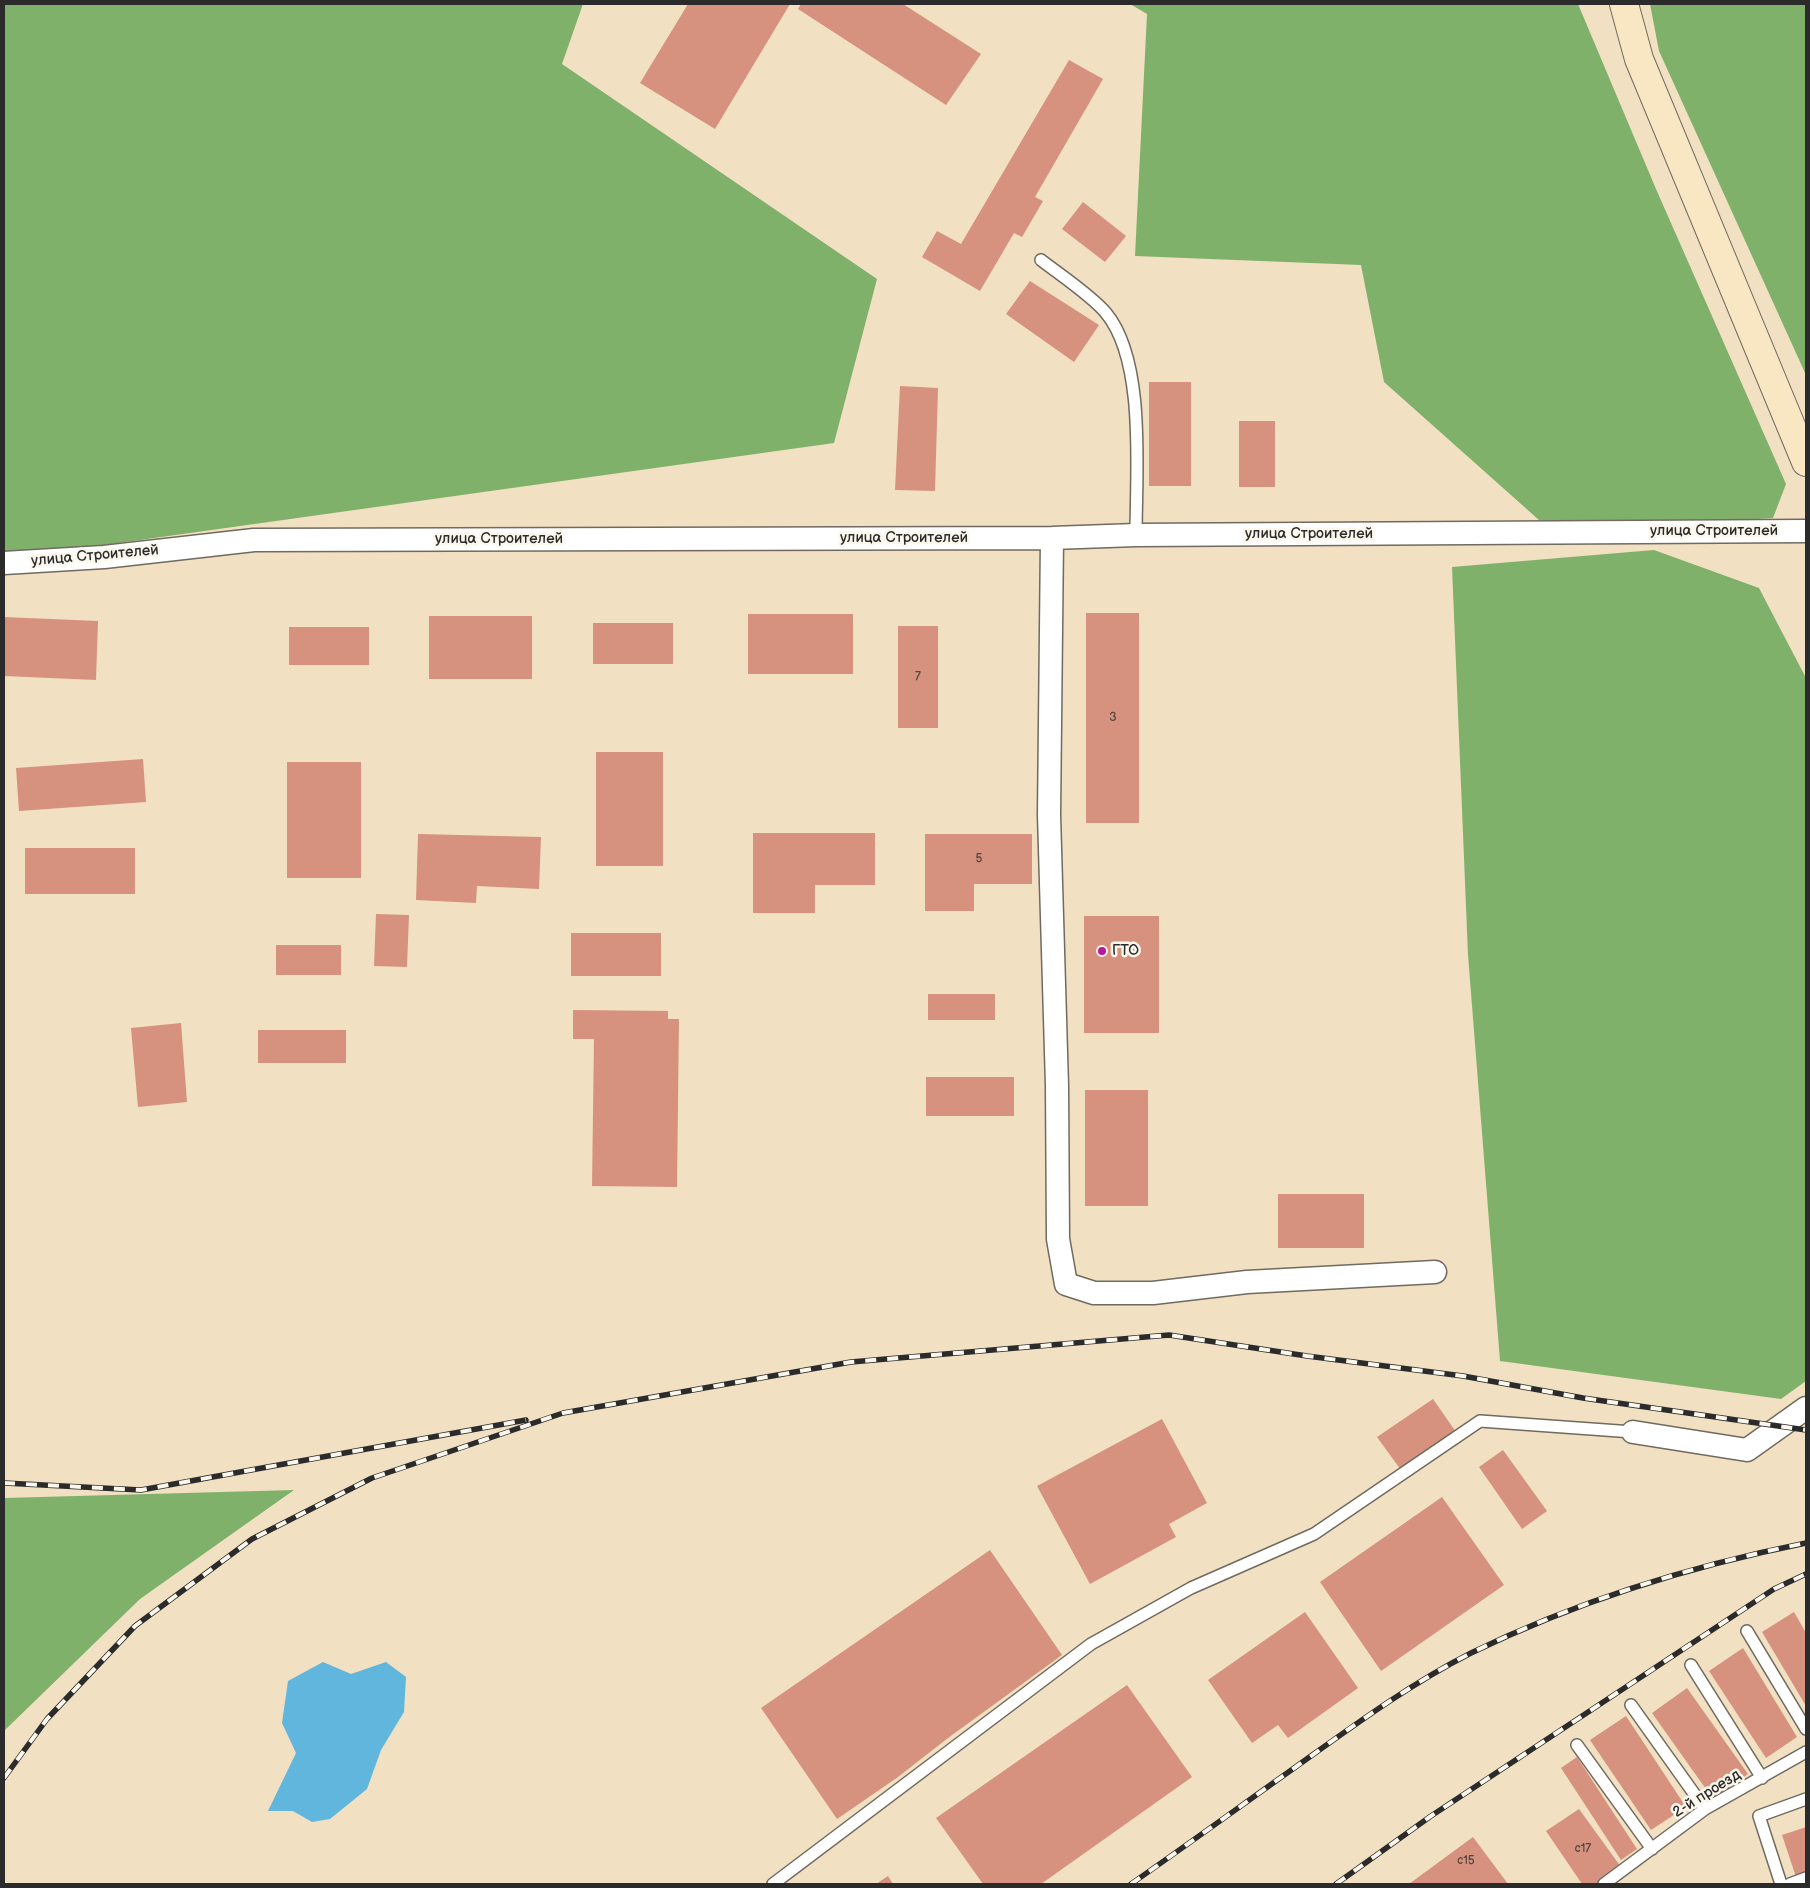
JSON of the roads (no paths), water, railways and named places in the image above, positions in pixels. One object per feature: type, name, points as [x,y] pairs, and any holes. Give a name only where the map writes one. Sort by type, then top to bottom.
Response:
[{"type":"street","points":[[1624,4],[1639,59],[1806,462]]},
{"type":"street","name":"улица Строителей","points":[[4,563],[104,557],[254,540],[1052,538],[1136,535],[1806,531]]},
{"type":"street","points":[[1052,538],[1049,815],[1057,1086],[1058,1239],[1066,1284],[1094,1293],[1153,1293],[1246,1282],[1435,1272]]},
{"type":"street","points":[[1633,1432],[1748,1450],[1806,1408]]},
{"type":"lane","points":[[1041,260],[1105,312],[1119,331],[1130,364],[1135,392],[1136,535]]},
{"type":"lane","points":[[773,1884],[1091,1644],[1191,1588],[1314,1534],[1480,1421],[1633,1432]]},
{"type":"lane","points":[[1747,1631],[1806,1728]]},
{"type":"lane","points":[[1691,1665],[1762,1778]]},
{"type":"lane","points":[[1631,1705],[1705,1809]]},
{"type":"lane","points":[[1577,1745],[1652,1848]]},
{"type":"lane","name":"2-й проезд","points":[[1604,1884],[1705,1809],[1806,1752]]},
{"type":"lane","points":[[1781,1884],[1759,1816],[1806,1799]]},
{"type":"lane","points":[[1790,1884],[1806,1878]]},
{"type":"water","points":[[323,1662],[351,1674],[386,1662],[406,1677],[404,1712],[381,1750],[367,1789],[330,1819],[312,1822],[293,1811],[268,1811],[296,1753],[282,1723],[288,1681]]},
{"type":"railway","points":[[4,1778],[47,1719],[135,1626],[252,1539],[372,1478],[563,1413],[851,1362],[1169,1335],[1307,1356],[1463,1376],[1583,1398],[1806,1430]]},
{"type":"railway","points":[[4,1483],[141,1490],[526,1420]]},
{"type":"railway","points":[[1131,1884],[1382,1706],[1426,1678],[1471,1653],[1552,1617],[1635,1587],[1677,1574],[1806,1543]]},
{"type":"railway","points":[[1336,1884],[1431,1816],[1774,1589],[1806,1574]]},
{"type":"place","name":"ГТО","points":[[1102,951]]}]
